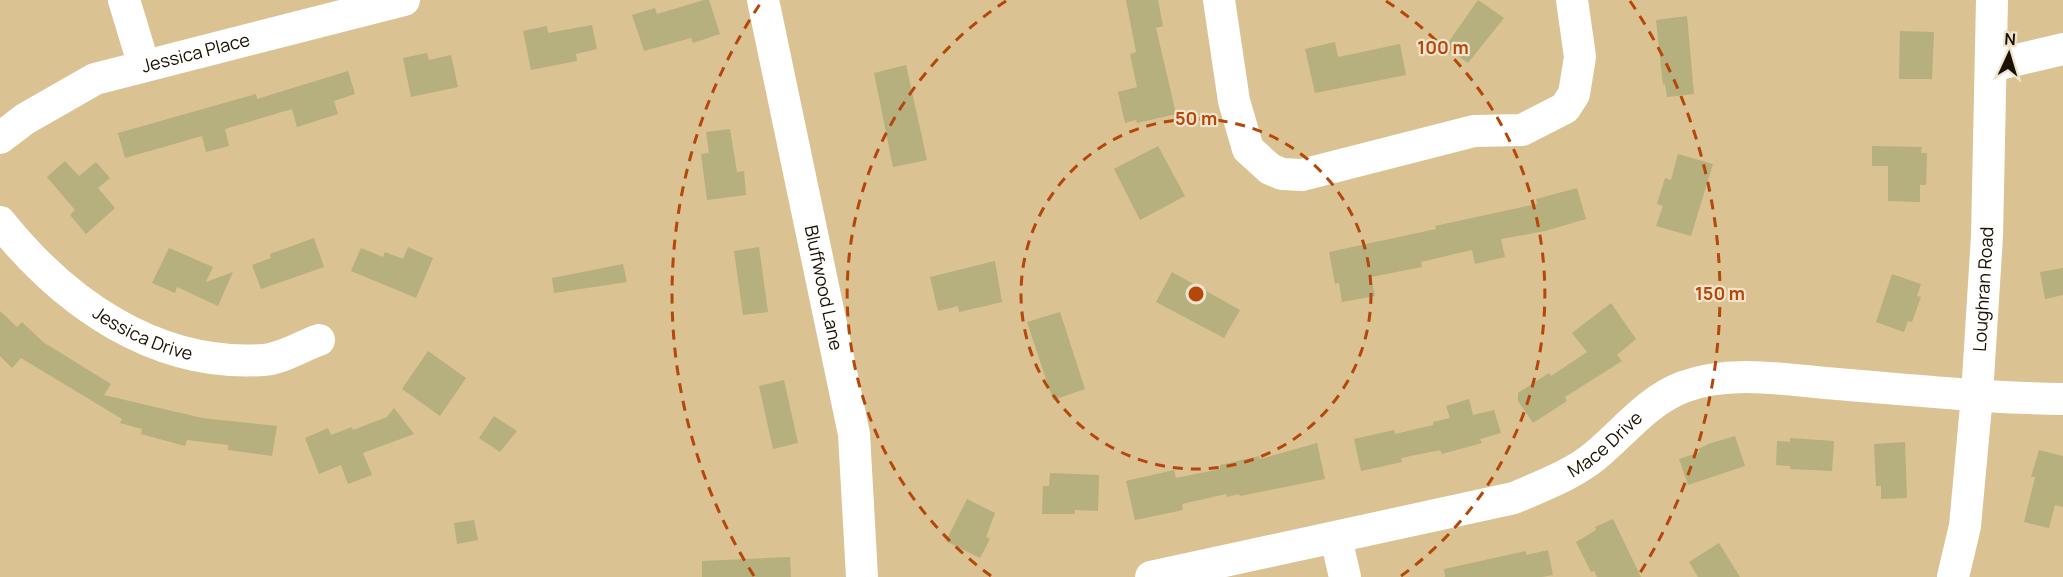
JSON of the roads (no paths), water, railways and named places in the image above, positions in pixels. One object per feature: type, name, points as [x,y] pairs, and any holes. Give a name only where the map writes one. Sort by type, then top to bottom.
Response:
[{"type":"street","points":[[124,0],[144,66]]},
{"type":"street","name":"Jessica Place","points":[[0,138],[25,119],[95,79],[404,0]]},
{"type":"street","name":"Bluffwood Lane","points":[[763,0],[854,434],[862,577]]},
{"type":"street","points":[[1219,0],[1242,136],[1248,149],[1259,162],[1282,174],[1302,175],[1474,130],[1522,130],[1565,108],[1574,94],[1580,57],[1572,0]]},
{"type":"street","name":"Loughran Road","points":[[1953,577],[1966,517],[1977,395],[1987,236],[1992,0]]},
{"type":"street","points":[[1990,66],[2063,49]]},
{"type":"street","name":"Jessica Drive","points":[[0,222],[18,244],[54,279],[102,318],[156,346],[203,356],[265,360],[319,340]]},
{"type":"street","name":"Mace Drive","points":[[1150,577],[1514,498],[1543,486],[1593,458],[1642,412],[1663,396],[1684,387],[1712,380],[1770,378],[1977,395],[2063,399]]},
{"type":"street","points":[[1336,538],[1345,577]]}]
